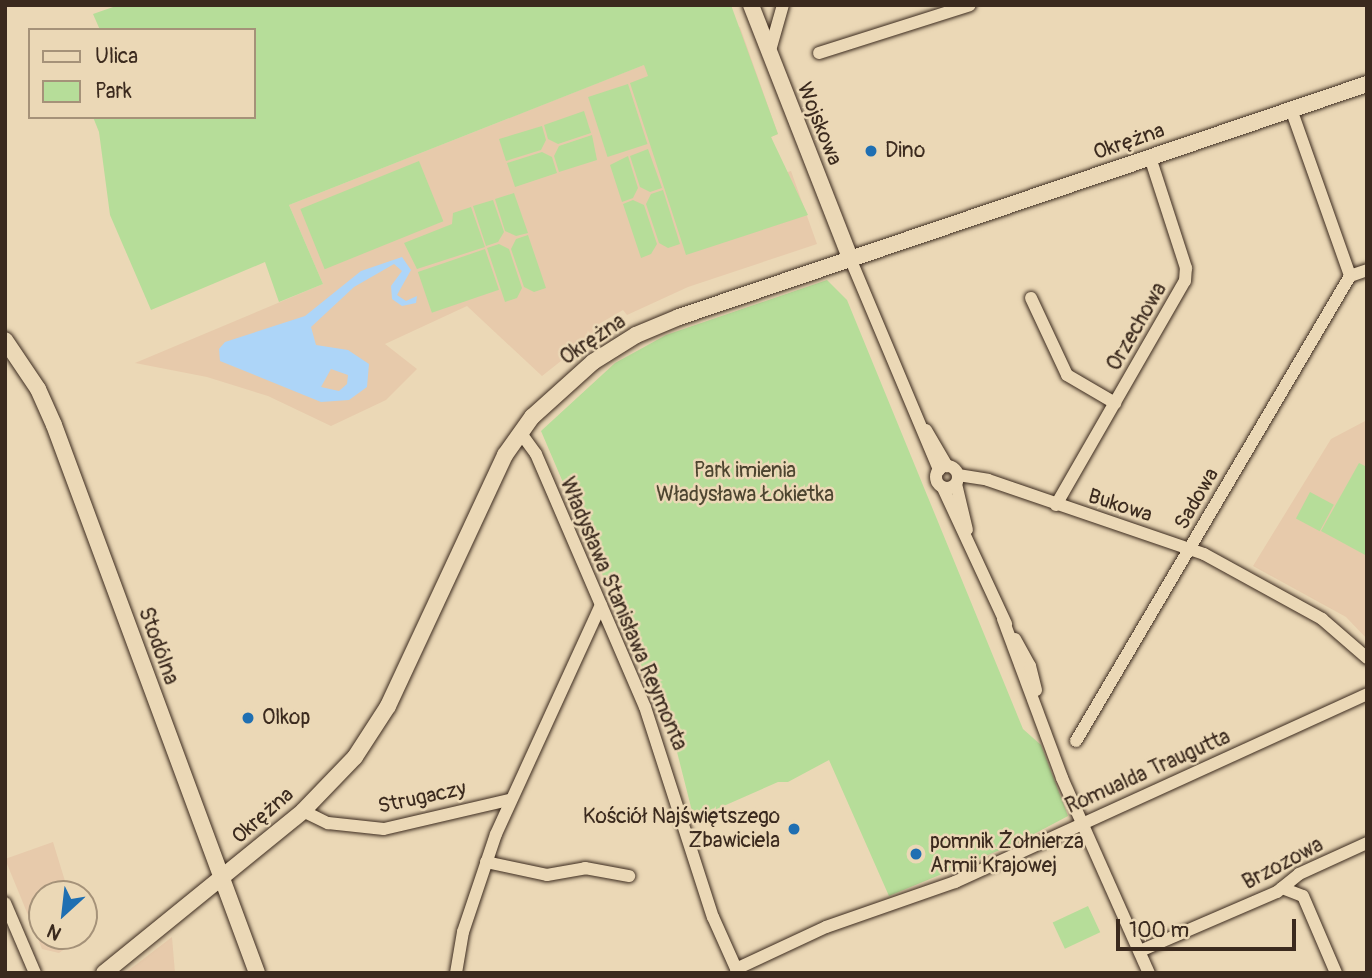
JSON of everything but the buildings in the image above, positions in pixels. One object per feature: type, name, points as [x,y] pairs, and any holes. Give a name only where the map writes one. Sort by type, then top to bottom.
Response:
[{"type":"street","name":"Wojskowa","points":[[751,5],[850,258]]},
{"type":"street","points":[[769,54],[783,5]]},
{"type":"street","points":[[819,53],[970,5]]},
{"type":"street","name":"Okrężna","points":[[104,973],[223,879],[303,811],[342,772],[380,721],[482,498],[520,432],[567,382],[636,335],[850,258],[1367,84]]},
{"type":"street","points":[[1291,110],[1350,276],[1367,270]]},
{"type":"street","name":"Orzechowa","points":[[1056,505],[1185,281],[1186,268],[1150,157]]},
{"type":"street","points":[[850,258],[917,419],[952,482],[969,541],[1003,618],[1083,822],[1149,973]]},
{"type":"street","name":"Sadowa","points":[[1076,741],[1350,276]]},
{"type":"street","points":[[1031,298],[1067,375],[1115,403]]},
{"type":"street","name":"Stodólna","points":[[5,340],[38,389],[54,425],[257,973]]},
{"type":"street","name":"Władysława Stanisława Reymonta","points":[[520,432],[531,444],[655,730],[713,917],[737,971]]},
{"type":"street","points":[[943,468],[936,480],[952,482]]},
{"type":"street","name":"Bukowa","points":[[952,482],[988,480],[1190,549],[1322,619],[1367,658]]},
{"type":"street","points":[[456,973],[463,932],[509,800],[601,605]]},
{"type":"street","name":"Romualda Traugutta","points":[[737,971],[826,927],[906,903],[1367,694]]},
{"type":"street","name":"Strugaczy","points":[[303,811],[328,823],[384,829],[509,800]]},
{"type":"street","name":"Brzozowa","points":[[1140,951],[1282,888],[1299,874],[1367,844]]},
{"type":"street","points":[[486,862],[547,875],[585,868],[629,876]]},
{"type":"street","points":[[1282,888],[1303,895],[1336,973]]},
{"type":"street","points":[[5,903],[35,973]]},
{"type":"shaded area","points":[[740,27],[778,134],[771,137],[785,173],[791,171],[817,244],[688,287],[627,315],[623,310],[592,328],[595,334],[542,376],[467,306],[385,344],[417,369],[386,400],[331,426],[268,396],[207,377],[135,363],[323,284],[289,205]]},
{"type":"shaded area","points":[[1367,420],[1367,639],[1346,617],[1253,566],[1331,439]]},
{"type":"shaded area","points":[[53,842],[65,880],[28,880],[28,915],[5,859]]},
{"type":"shaded area","points":[[172,937],[175,973],[125,973]]},
{"type":"green space","points":[[119,5],[731,5],[778,134],[771,137],[808,215],[686,255],[630,83],[648,76],[644,65],[289,205],[323,284],[279,302],[265,262],[151,310],[110,215],[99,132],[94,119],[256,119],[256,28],[99,28],[93,14]]},
{"type":"green space","points":[[628,84],[647,144],[608,157],[588,97]]},
{"type":"green space","points":[[584,111],[591,133],[558,144],[548,139],[544,125]]},
{"type":"green space","points":[[542,126],[546,140],[541,150],[506,161],[499,139]]},
{"type":"green space","points":[[592,135],[597,160],[559,172],[554,156],[559,146]]},
{"type":"green space","points":[[648,149],[662,188],[650,192],[640,187],[630,156]]},
{"type":"green space","points":[[542,152],[552,157],[557,173],[515,187],[507,163]]},
{"type":"green space","points":[[628,156],[638,188],[633,198],[622,202],[610,165]]},
{"type":"green space","points":[[419,161],[443,221],[325,269],[300,209]]},
{"type":"green space","points":[[663,190],[680,244],[668,248],[659,243],[646,204],[651,194]]},
{"type":"green space","points":[[514,193],[528,233],[516,236],[505,231],[495,199]]},
{"type":"green space","points":[[493,200],[504,232],[498,242],[486,246],[473,206]]},
{"type":"green space","points":[[633,200],[644,205],[657,244],[651,254],[641,258],[623,204]]},
{"type":"green space","points":[[471,207],[485,247],[417,269],[404,243],[452,224],[453,213]]},
{"type":"green space","points":[[528,235],[546,288],[534,292],[524,287],[511,249],[516,239]]},
{"type":"green space","points":[[499,244],[509,249],[522,288],[517,298],[505,302],[487,248]]},
{"type":"green space","points":[[485,249],[499,290],[432,313],[418,272]]},
{"type":"green space","name":"Park imienia Władysława Łokietka","points":[[827,280],[847,300],[1023,729],[1041,745],[1068,816],[1019,842],[889,896],[829,760],[788,782],[778,782],[694,819],[675,744],[541,431],[615,363],[666,335]]},
{"type":"green space","points":[[1359,463],[1367,467],[1367,556],[1321,531]]},
{"type":"green space","points":[[1310,492],[1334,505],[1320,531],[1296,518]]},
{"type":"green space","points":[[1088,906],[1100,932],[1065,949],[1053,922]]},
{"type":"water","points":[[402,257],[411,270],[397,295],[406,301],[417,296],[416,303],[402,306],[392,299],[391,286],[402,271],[394,264],[354,287],[311,327],[316,345],[348,350],[369,364],[367,387],[349,400],[321,402],[220,361],[219,349],[225,342],[305,316],[361,271]],"holes":[[[331,369],[348,375],[347,384],[339,391],[321,387]]]},
{"type":"place","name":"Dino","points":[[871,151]]},
{"type":"place","name":"Olkop","points":[[248,718]]},
{"type":"place","name":"Kościół Najświętszego Zbawiciela","points":[[794,829]]},
{"type":"place","name":"pomnik Żołnierza Armii Krajowej","points":[[916,854]]}]
